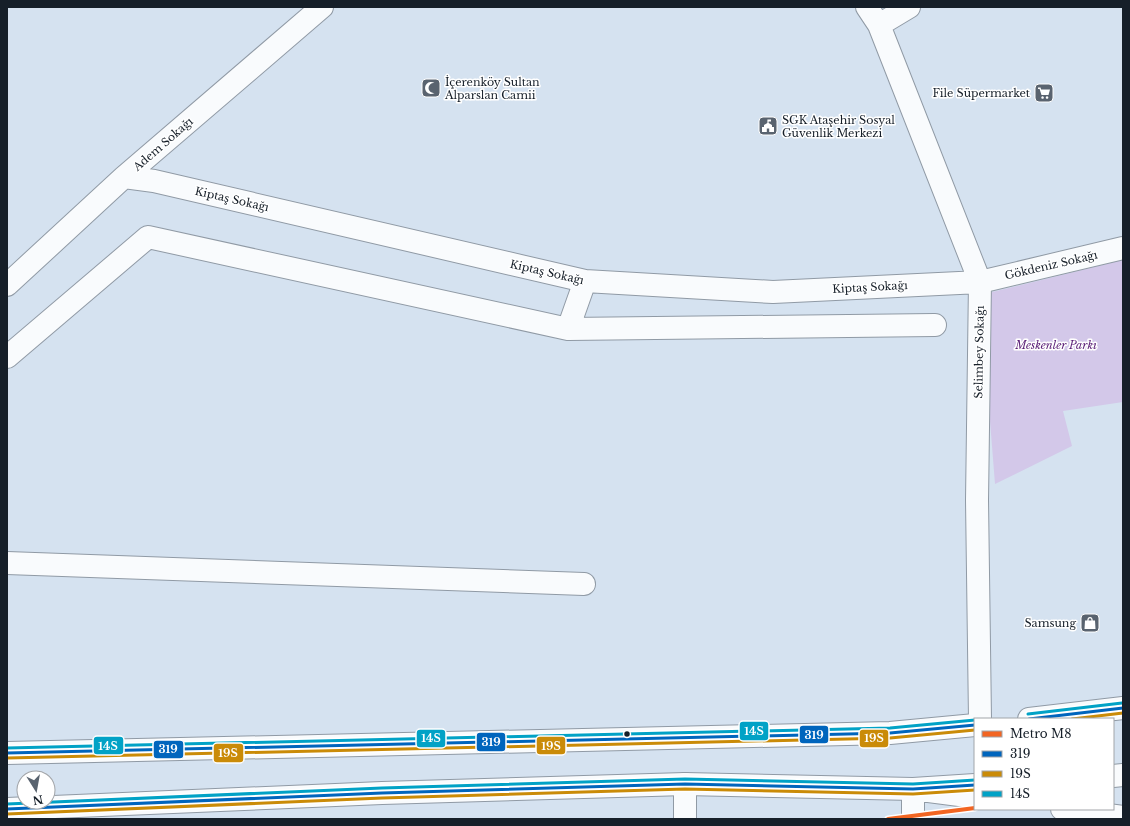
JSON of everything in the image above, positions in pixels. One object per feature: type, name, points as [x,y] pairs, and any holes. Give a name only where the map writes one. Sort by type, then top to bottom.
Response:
[{"type":"street","name":"Adem Sokağı","points":[[7,285],[124,177],[322,7]]},
{"type":"street","points":[[873,16],[908,7]]},
{"type":"street","name":"Selimbey Sokağı","points":[[873,16],[980,282],[977,500],[980,718]]},
{"type":"street","name":"Kiptaş Sokağı","points":[[124,177],[154,181],[585,281],[773,292],[980,282]]},
{"type":"street","points":[[7,357],[148,237],[568,329],[935,325]]},
{"type":"street","name":"Gökdeniz Sokağı","points":[[980,282],[1123,248]]},
{"type":"street","points":[[568,329],[585,281]]},
{"type":"street","points":[[7,563],[584,584]]},
{"type":"street","points":[[1038,718],[1123,708]]},
{"type":"street","points":[[7,753],[890,733],[974,725]]},
{"type":"street","points":[[685,784],[685,819]]},
{"type":"street","points":[[18,812],[374,794],[685,784],[913,789],[974,785]]},
{"type":"street","points":[[913,789],[974,797]]},
{"type":"street","points":[[913,789],[913,819]]},
{"type":"street","points":[[1070,810],[1123,817]]},
{"type":"green space","name":"Meskenler Parkı","points":[[1123,260],[1123,402],[1063,411],[1072,446],[995,484],[980,295]]},
{"type":"metro line","name":"M8","points":[[888,819],[974,808]]},
{"type":"transit line","name":"14S","points":[[1028,714],[1122,703]]},
{"type":"transit line","name":"319","points":[[1038,718],[1123,708]]},
{"type":"transit line","name":"19S","points":[[1080,718],[1123,713]]},
{"type":"transit line","name":"14S","points":[[7,748],[890,728],[974,720]]},
{"type":"transit line","name":"319","points":[[7,753],[890,733],[974,725]]},
{"type":"transit line","name":"19S","points":[[7,758],[890,738],[974,730]]},
{"type":"transit line","name":"14S","points":[[7,804],[382,788],[685,779],[913,784],[974,780]]},
{"type":"transit line","name":"319","points":[[7,809],[382,793],[685,784],[913,789],[974,785]]},
{"type":"transit line","name":"19S","points":[[7,814],[382,798],[685,789],[913,794],[974,790]]},
{"type":"place","name":"İçerenköy Sultan Alparslan Camii","points":[[431,88]]},
{"type":"place","name":"File Süpermarket","points":[[1044,93]]},
{"type":"place","name":"SGK Ataşehir Sosyal Güvenlik Merkezi","points":[[768,126]]},
{"type":"place","name":"Samsung","points":[[1090,623]]}]
